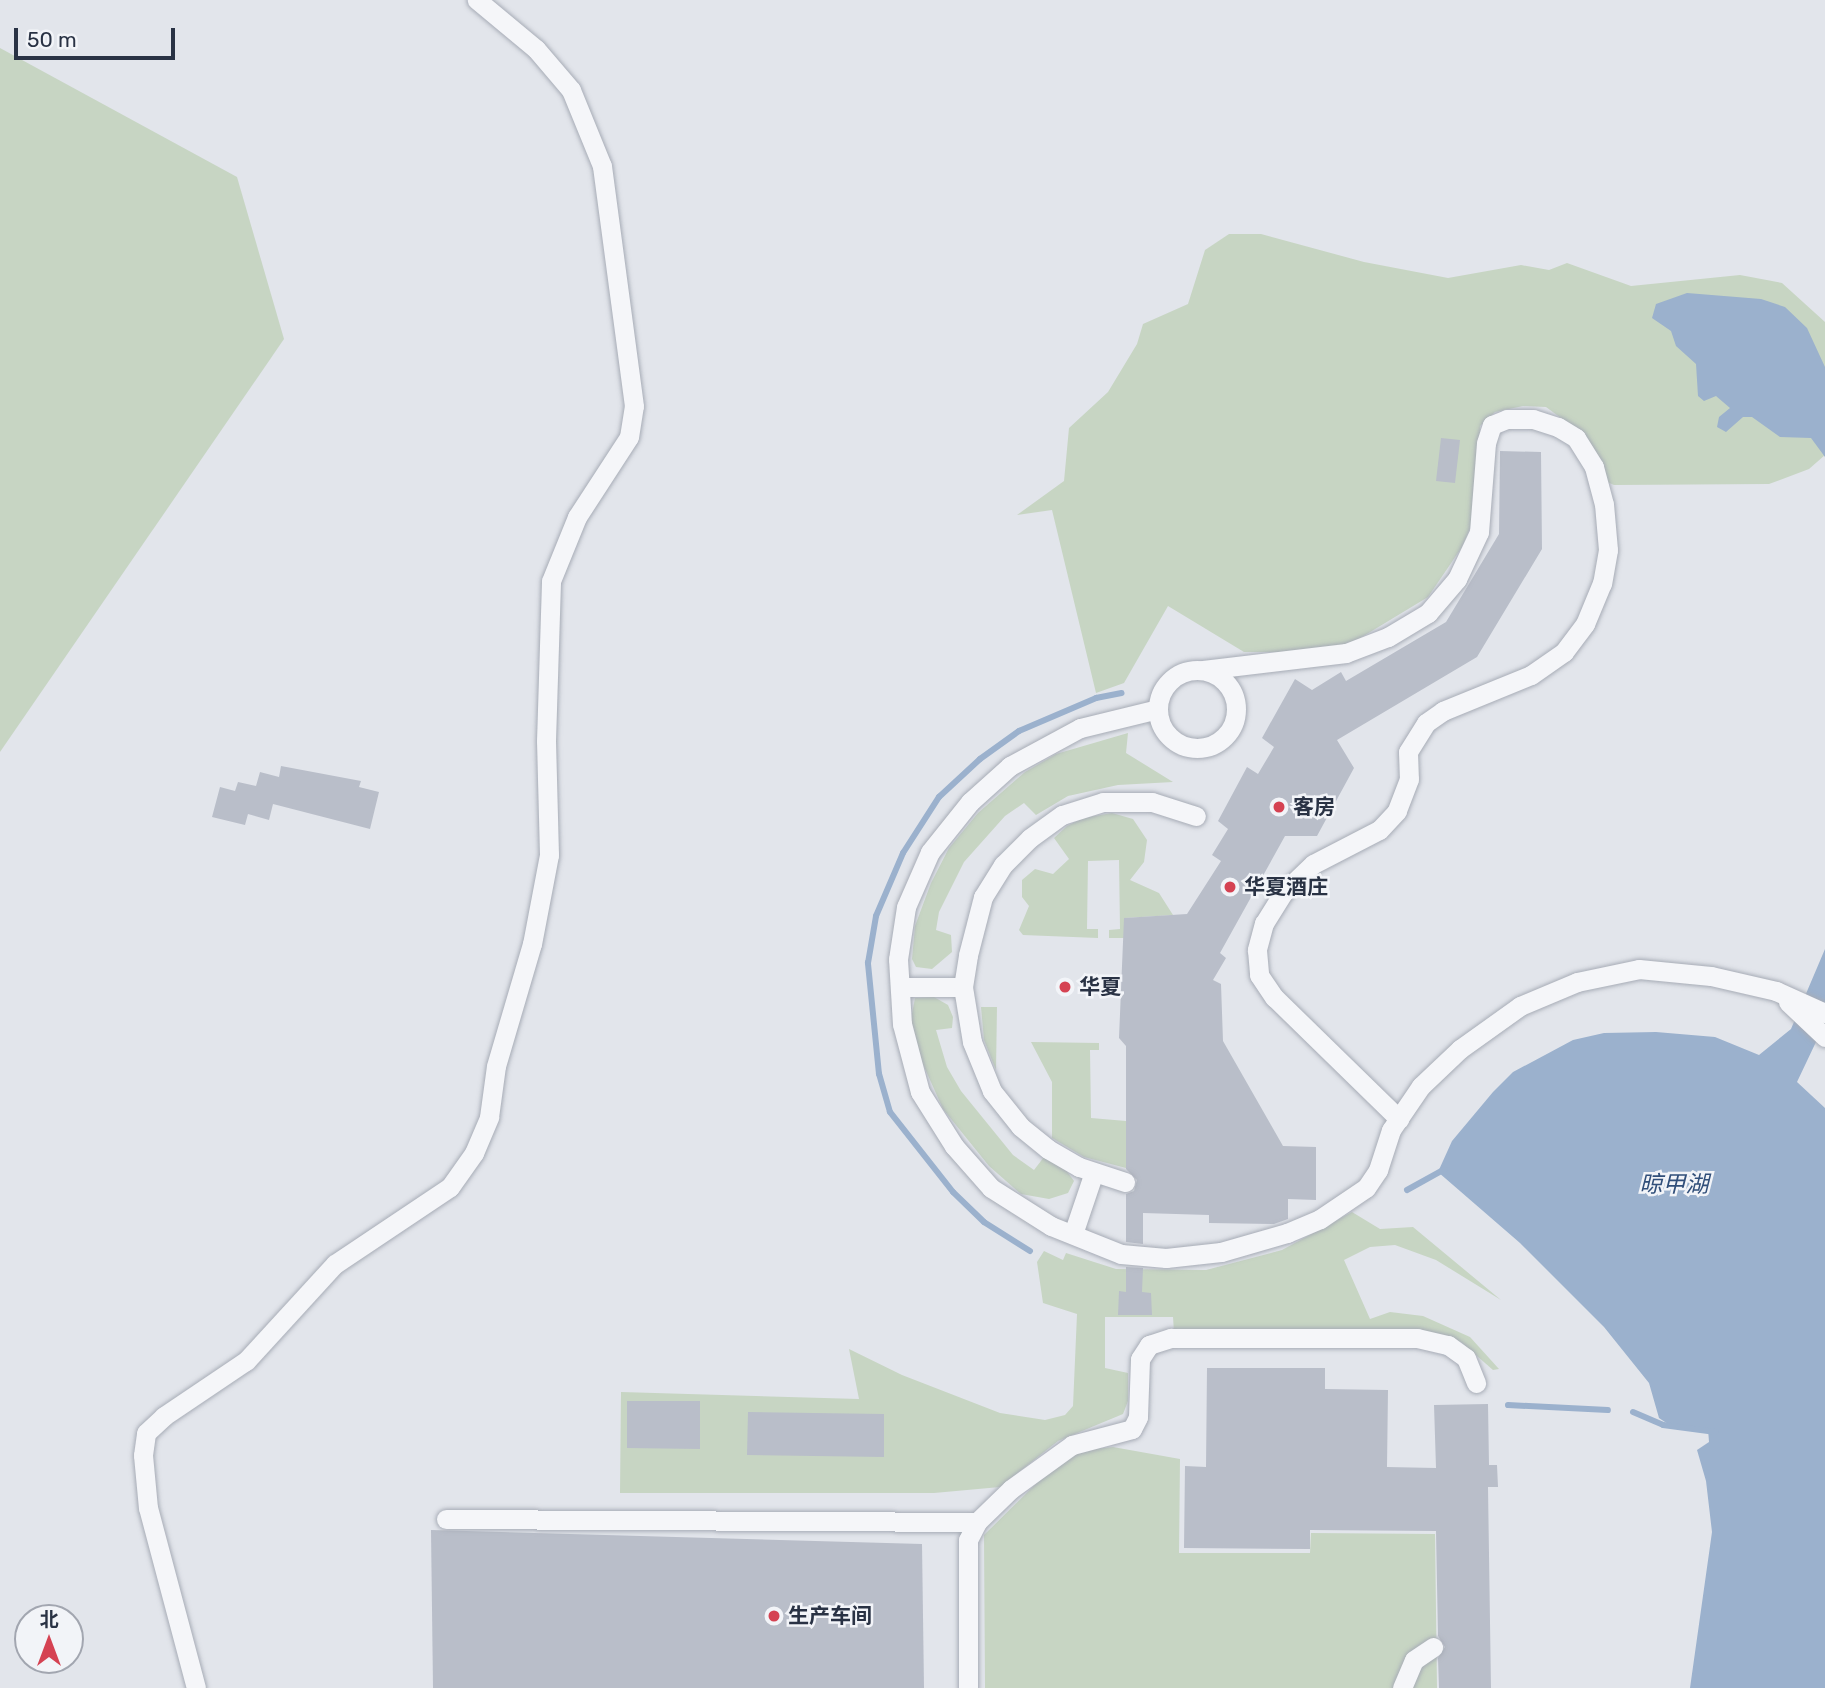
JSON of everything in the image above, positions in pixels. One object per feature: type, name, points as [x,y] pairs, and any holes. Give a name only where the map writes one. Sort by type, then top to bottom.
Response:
[{"type":"street","points":[[196,1688],[148,1508],[143,1455],[146,1433],[164,1416],[246,1361],[335,1264],[450,1186],[474,1153],[489,1117],[496,1066],[532,944],[549,855],[551,581],[578,517],[629,437],[634,406],[602,166],[571,90],[536,49],[477,0]]},
{"type":"street","points":[[1203,670],[1216,675],[1234,695],[1234,721],[1220,741],[1209,746],[1185,746],[1165,732],[1158,709],[1160,695],[1177,675],[1203,670],[1346,653],[1388,637],[1428,612],[1457,579],[1479,532],[1486,443],[1492,425],[1507,419],[1532,419],[1558,427],[1576,438],[1594,467],[1604,504],[1608,550],[1602,583],[1585,624],[1563,652],[1531,675],[1443,710],[1426,723],[1408,752],[1409,779],[1397,811],[1379,830],[1312,864],[1283,894],[1264,923],[1257,950],[1259,975],[1274,997],[1399,1119]]},
{"type":"street","points":[[1158,709],[1080,728],[1010,766],[970,802],[930,852],[906,907],[900,987],[902,1024],[920,1092],[954,1146],[991,1188],[1051,1226],[1121,1254],[1166,1258],[1221,1252],[1287,1233],[1366,1188],[1399,1119],[1421,1086],[1461,1049],[1520,1006],[1577,982],[1639,969],[1712,976],[1776,991],[1825,1013]]},
{"type":"street","points":[[1125,1182],[1094,1172],[1029,1133],[992,1091],[972,1042],[963,988],[983,897],[1003,865],[1030,838],[1062,815],[1103,802],[1152,802],[1196,816]]},
{"type":"street","points":[[900,987],[963,988]]},
{"type":"street","points":[[1776,991],[1825,1037]]},
{"type":"street","points":[[1073,1234],[1094,1172]]},
{"type":"street","points":[[968,1688],[968,1540],[977,1522],[1011,1489],[1064,1451],[1132,1429],[1138,1417],[1140,1360],[1158,1340],[1417,1338],[1448,1345],[1466,1358],[1476,1383]]},
{"type":"street","points":[[446,1519],[977,1522]]},
{"type":"street","points":[[1402,1688],[1414,1660],[1433,1647]]},
{"type":"green space","points":[[0,48],[237,177],[284,339],[0,752]]},
{"type":"green space","points":[[1229,234],[1261,234],[1364,262],[1448,278],[1521,265],[1549,270],[1567,263],[1631,286],[1740,275],[1782,283],[1825,322],[1825,455],[1809,469],[1769,484],[1614,485],[1607,482],[1580,432],[1546,407],[1523,406],[1495,412],[1480,426],[1478,510],[1462,547],[1428,597],[1352,643],[1304,652],[1244,652],[1168,606],[1124,683],[1096,693],[1052,510],[1017,515],[1064,481],[1069,428],[1108,392],[1137,344],[1143,324],[1188,304],[1205,250]]},
{"type":"green space","points":[[1128,733],[1126,753],[1173,782],[1118,785],[1068,796],[1036,815],[1024,803],[1005,816],[964,862],[939,912],[936,930],[951,935],[952,952],[932,969],[916,967],[912,959],[915,926],[931,883],[949,848],[978,813],[1025,772],[1056,754]]},
{"type":"green space","points":[[1112,813],[1133,819],[1147,840],[1144,862],[1130,880],[1159,893],[1173,915],[1125,918],[1124,938],[1109,938],[1109,930],[1120,929],[1119,860],[1088,861],[1087,929],[1098,929],[1098,938],[1023,935],[1019,930],[1029,906],[1022,897],[1022,880],[1035,869],[1053,874],[1069,859],[1054,838],[1067,826],[1083,818]]},
{"type":"green space","points":[[934,997],[948,1005],[953,1017],[952,1028],[936,1030],[947,1067],[961,1091],[1013,1155],[1034,1170],[1044,1157],[1063,1166],[1074,1181],[1068,1193],[1049,1199],[1021,1194],[989,1166],[943,1109],[922,1062],[911,1019],[915,998]]},
{"type":"green space","points":[[981,1007],[997,1007],[996,1070],[984,1040]]},
{"type":"green space","points":[[1031,1042],[1099,1043],[1099,1050],[1090,1050],[1091,1118],[1126,1121],[1126,1168],[1084,1157],[1052,1138],[1052,1082]]},
{"type":"green space","points":[[1352,1212],[1380,1229],[1413,1227],[1501,1300],[1436,1260],[1395,1245],[1370,1247],[1344,1260],[1370,1319],[1390,1312],[1423,1316],[1470,1337],[1499,1369],[1493,1370],[1461,1342],[1419,1329],[1174,1332],[1173,1317],[1105,1317],[1105,1368],[1128,1373],[1128,1401],[1123,1414],[1058,1441],[1000,1487],[934,1493],[620,1493],[621,1392],[859,1399],[849,1349],[902,1375],[1000,1413],[1045,1420],[1065,1415],[1073,1406],[1077,1314],[1043,1303],[1037,1262],[1044,1251],[1063,1260],[1066,1253],[1116,1269],[1206,1270],[1282,1250]]},
{"type":"green space","points":[[1113,1447],[1180,1459],[1179,1553],[1310,1553],[1311,1533],[1435,1534],[1437,1688],[985,1688],[984,1535],[1050,1470],[1083,1450]]},
{"type":"water","points":[[1687,293],[1761,299],[1785,307],[1807,328],[1825,367],[1825,457],[1811,438],[1780,437],[1752,417],[1743,417],[1726,432],[1717,427],[1719,417],[1730,408],[1716,396],[1704,401],[1698,396],[1696,364],[1676,346],[1671,331],[1652,318],[1656,304]]},
{"type":"water","name":"晾甲湖","points":[[1825,949],[1825,1023],[1797,1082],[1825,1108],[1825,1688],[1690,1688],[1712,1532],[1706,1481],[1697,1450],[1709,1442],[1708,1429],[1668,1424],[1659,1418],[1649,1383],[1604,1327],[1520,1243],[1438,1172],[1452,1141],[1513,1072],[1573,1040],[1604,1033],[1656,1032],[1715,1037],[1759,1055],[1791,1029]]},
{"type":"building","points":[[1441,438],[1460,440],[1455,483],[1436,481]]},
{"type":"building","name":"华夏酒庄","points":[[1500,451],[1541,452],[1542,549],[1477,657],[1337,740],[1354,768],[1317,836],[1285,836],[1220,953],[1226,958],[1213,980],[1221,984],[1223,1041],[1283,1146],[1316,1147],[1316,1200],[1288,1199],[1288,1219],[1274,1224],[1209,1223],[1209,1215],[1143,1213],[1143,1244],[1126,1242],[1126,1194],[1134,1191],[1137,1180],[1126,1169],[1126,1046],[1119,1038],[1124,918],[1187,914],[1221,861],[1212,855],[1228,829],[1218,821],[1247,767],[1258,774],[1274,747],[1262,738],[1295,679],[1312,690],[1341,672],[1346,681],[1446,622],[1499,534]]},
{"type":"building","points":[[281,766],[361,781],[359,787],[379,792],[370,829],[273,804],[269,820],[248,814],[245,825],[212,817],[220,787],[235,791],[238,782],[256,786],[260,772],[279,777]]},
{"type":"building","points":[[1126,1267],[1143,1268],[1142,1292],[1151,1293],[1152,1315],[1118,1315],[1119,1291],[1126,1292]]},
{"type":"building","points":[[1207,1368],[1325,1368],[1325,1389],[1388,1390],[1387,1467],[1436,1468],[1434,1405],[1488,1404],[1489,1465],[1497,1465],[1498,1487],[1488,1487],[1491,1688],[1439,1688],[1438,1658],[1445,1647],[1438,1636],[1436,1531],[1310,1530],[1310,1549],[1184,1548],[1185,1466],[1206,1467]]},
{"type":"building","points":[[627,1401],[700,1401],[700,1449],[627,1448]]},
{"type":"building","points":[[748,1412],[884,1414],[884,1457],[747,1455]]},
{"type":"building","points":[[431,1530],[922,1544],[924,1688],[433,1688]]},
{"type":"waterway","points":[[1030,1251],[984,1222],[953,1192],[890,1112],[879,1074],[868,963],[876,916],[903,853],[939,797],[980,759],[1019,731],[1096,698],[1122,693]]},
{"type":"waterway","points":[[1407,1190],[1445,1169]]},
{"type":"waterway","points":[[1508,1405],[1608,1410]]},
{"type":"waterway","points":[[1633,1412],[1663,1425],[1716,1432]]},
{"type":"place","name":"客房","points":[[1279,807]]},
{"type":"place","name":"华夏酒庄","points":[[1230,887]]},
{"type":"place","name":"华夏","points":[[1065,987]]},
{"type":"place","name":"生产车间","points":[[774,1616]]}]
